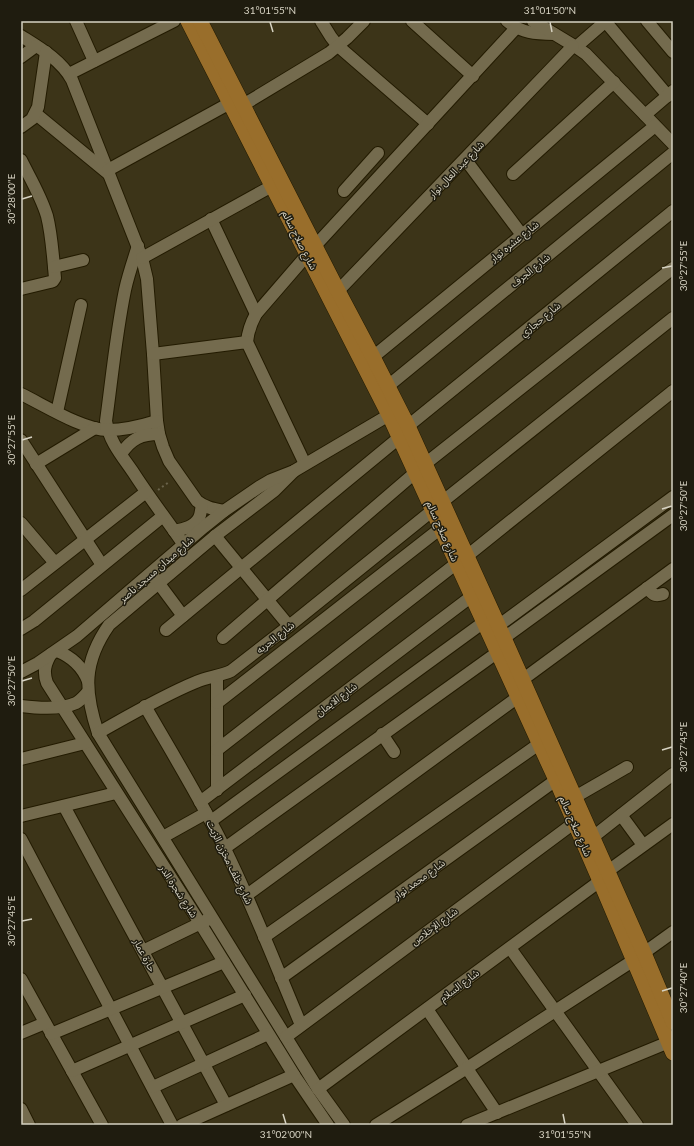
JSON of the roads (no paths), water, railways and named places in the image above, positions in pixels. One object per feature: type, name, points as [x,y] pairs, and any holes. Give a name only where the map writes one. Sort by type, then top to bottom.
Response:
[{"type":"main road","name":"شارع صلاح سالم","points":[[188,21],[236,104],[311,250],[389,415],[404,432]]},
{"type":"main road","name":"شارع صلاح سالم","points":[[200,21],[272,186],[338,291],[388,386],[404,432],[420,468],[462,559],[522,680],[575,797],[579,819],[593,837],[604,876]]},
{"type":"main road","name":"شارع صلاح سالم","points":[[438,506],[441,528],[462,559],[472,596],[496,628],[498,652],[556,780],[579,819],[639,957],[671,1048]]},
{"type":"main road","name":"شارع صلاح سالم","points":[[639,957],[673,1022]]},
{"type":"street","points":[[76,21],[94,61]]},
{"type":"street","points":[[69,74],[174,21]]},
{"type":"street","points":[[320,21],[338,46],[428,124]]},
{"type":"street","points":[[109,172],[329,53],[364,21]]},
{"type":"street","points":[[412,21],[473,76]]},
{"type":"street","points":[[533,21],[574,46],[595,63],[645,116],[671,139]]},
{"type":"street","points":[[605,21],[670,93],[645,116]]},
{"type":"street","name":"شارع عبد العال نوار","points":[[338,291],[574,46],[605,21]]},
{"type":"street","points":[[647,21],[673,52]]},
{"type":"street","points":[[305,464],[248,342],[248,332],[256,314],[311,250],[473,76],[511,24],[527,32],[554,34]]},
{"type":"street","points":[[21,36],[41,49],[62,66],[69,74],[138,246],[147,279],[157,421],[163,447],[169,461],[197,501],[208,508],[224,511]]},
{"type":"street","points":[[21,57],[41,49]]},
{"type":"street","points":[[21,127],[32,120],[38,107],[41,49]]},
{"type":"street","points":[[513,174],[614,82]]},
{"type":"street","points":[[36,114],[109,172]]},
{"type":"street","name":"شارع عشره نوار","points":[[373,357],[655,126]]},
{"type":"street","points":[[344,190],[378,153]]},
{"type":"street","name":"شارع الجرف","points":[[388,386],[673,153]]},
{"type":"street","points":[[465,159],[522,235]]},
{"type":"street","points":[[21,160],[37,192],[47,217],[54,267],[53,281],[21,289]]},
{"type":"street","points":[[352,181],[365,192]]},
{"type":"street","points":[[142,258],[272,186]]},
{"type":"street","name":"شارع حجازي","points":[[166,630],[673,211]]},
{"type":"street","points":[[211,219],[256,314]]},
{"type":"street","points":[[138,246],[126,289],[114,354],[106,421],[107,430],[113,443],[147,494],[184,545]]},
{"type":"street","points":[[54,267],[83,260]]},
{"type":"street","points":[[223,638],[420,468],[673,268]]},
{"type":"street","points":[[57,412],[82,305]]},
{"type":"street","name":"شارع الحريه","points":[[98,733],[144,706],[195,682],[231,671],[673,318]]},
{"type":"street","points":[[153,354],[248,342]]},
{"type":"street","points":[[217,750],[462,559],[673,391]]},
{"type":"street","points":[[21,394],[75,422],[95,428],[107,430],[133,428],[157,421]]},
{"type":"street","name":"شارع ميدان مسجد ناصر","points":[[21,672],[54,653],[154,578],[215,536],[274,491],[294,471],[389,415]]},
{"type":"street","points":[[36,464],[95,428]]},
{"type":"street","points":[[121,454],[132,440],[141,436],[159,434]]},
{"type":"street","points":[[21,440],[102,565]]},
{"type":"street","name":"شارع ميدان مسجد ناصر","points":[[88,687],[90,666],[94,651],[100,638],[110,625],[184,545],[224,511],[265,484],[282,475],[294,471]]},
{"type":"street","points":[[24,584],[56,563],[85,539],[147,494]]},
{"type":"street","points":[[496,628],[673,498]]},
{"type":"street","points":[[174,531],[193,525],[200,517],[202,505]]},
{"type":"street","points":[[163,837],[208,817],[496,628],[673,515]]},
{"type":"street","points":[[21,630],[163,516]]},
{"type":"street","points":[[21,523],[56,563]]},
{"type":"street","points":[[217,703],[441,528]]},
{"type":"street","points":[[215,536],[289,626]]},
{"type":"street","points":[[522,680],[673,569]]},
{"type":"street","points":[[154,578],[183,616]]},
{"type":"street","points":[[647,588],[653,594],[658,596],[663,594]]},
{"type":"street","name":"شارع الايمان","points":[[200,802],[472,596]]},
{"type":"street","points":[[224,848],[498,652]]},
{"type":"street","points":[[21,706],[42,708],[62,707],[69,706],[83,698],[88,687],[85,674],[76,662],[64,654],[54,653]]},
{"type":"street","name":"شارع شجرة الدر","points":[[54,653],[47,662],[45,668],[46,684],[200,923],[294,1075],[328,1125]]},
{"type":"street","points":[[217,676],[217,790]]},
{"type":"street","name":"شارع شجرة الدر","points":[[88,687],[92,716],[98,733],[318,1090],[344,1125]]},
{"type":"street","points":[[247,895],[518,697]]},
{"type":"street","name":"شارع خلف مخزن الزيت","points":[[144,706],[200,802],[224,848],[247,895],[301,1025]]},
{"type":"street","points":[[382,734],[394,752]]},
{"type":"street","points":[[21,759],[85,743]]},
{"type":"street","points":[[264,937],[539,744]]},
{"type":"street","points":[[575,797],[627,767]]},
{"type":"street","points":[[593,837],[673,774]]},
{"type":"street","name":"شارع محمد نوار","points":[[281,978],[556,780]]},
{"type":"street","points":[[21,816],[116,794]]},
{"type":"street","name":"حارة عمار","points":[[64,806],[226,1105]]},
{"type":"street","points":[[621,815],[643,845]]},
{"type":"street","name":"شارع الإخلاص","points":[[286,1037],[579,819]]},
{"type":"street","name":"شارع السلام","points":[[318,1090],[510,948],[643,845],[673,824]]},
{"type":"street","points":[[21,839],[172,1125]]},
{"type":"street","points":[[143,950],[212,918]]},
{"type":"street","points":[[376,1125],[639,957],[673,932]]},
{"type":"street","points":[[510,948],[637,1125]]},
{"type":"street","points":[[51,1034],[224,962]]},
{"type":"street","points":[[21,979],[102,1125]]},
{"type":"street","points":[[72,1071],[245,995]]},
{"type":"street","points":[[427,1010],[497,1113]]},
{"type":"street","points":[[21,1033],[45,1023]]},
{"type":"street","points":[[153,1087],[268,1034]]},
{"type":"street","points":[[467,1125],[484,1122],[497,1113],[598,1071],[671,1048]]},
{"type":"street","points":[[182,1125],[294,1075]]},
{"type":"street","points":[[21,1109],[29,1125]]}]
